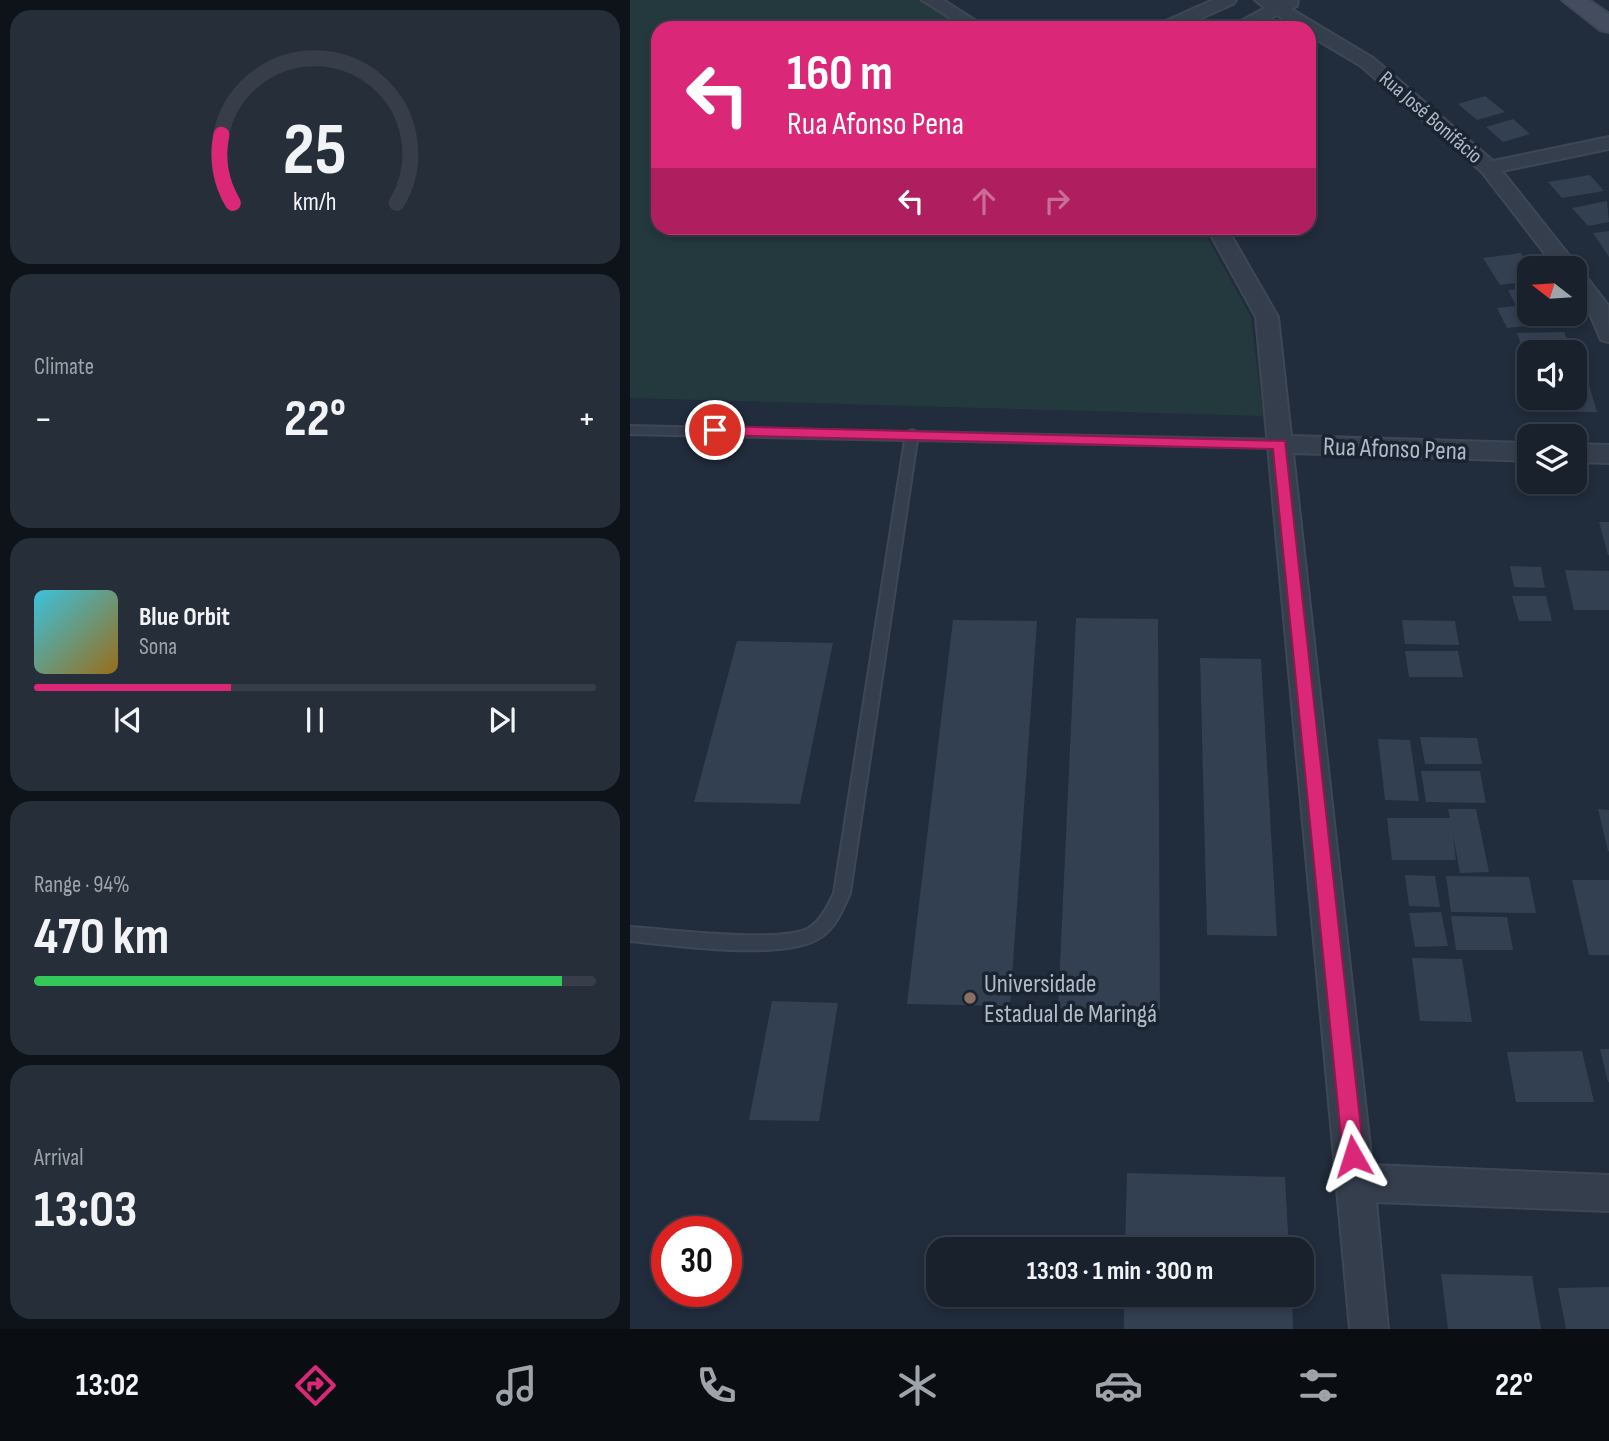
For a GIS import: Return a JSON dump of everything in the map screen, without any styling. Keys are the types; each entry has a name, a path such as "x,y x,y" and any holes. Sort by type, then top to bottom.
{"main road":[{"path":"1574,0 1609,25"}],"street":[{"path":"932,0 966,21"},
{"path":"1180,21 1227,0"},
{"path":"1249,21 1280,3"},
{"name":"Rua José Bonifácio","path":"1280,3 1307,21"},
{"name":"Rua José Bonifácio","path":"1316,27 1367,62 1489,168 1558,256"},
{"path":"1489,168 1609,143"},
{"path":"1221,235 1267,317 1369,1329"},
{"path":"1587,293 1597,305 1609,334"},
{"name":"Rua Afonso Pena","path":"1280,444 1517,452"},
{"path":"1587,453 1609,454"},
{"path":"1356,1183 1609,1193"}],"lane":[{"name":"Rua Afonso Pena","path":"630,429 1280,444"},
{"path":"630,933 729,941 783,942 810,937 824,926 842,893 912,434"}],"green space":[{"path":"630,0 921,0 955,21 651,21 651,235 1206,235 1251,317 1263,416 630,398"}],"building":[{"path":"1485,96 1505,112 1477,120 1458,104"},
{"path":"1513,119 1530,134 1503,142 1486,127"},
{"path":"1590,175 1604,191 1562,198 1548,182"},
{"path":"1607,201 1609,222 1588,226 1572,208"},
{"path":"1609,231 1609,257 1593,233"},
{"path":"1521,253 1523,256 1517,256 1517,283 1500,285 1483,258"},
{"path":"1517,289 1517,326 1525,326 1507,328 1497,308 1516,306 1508,290"},
{"path":"1564,332 1567,340 1520,340 1517,333"},
{"path":"1587,378 1597,412 1548,412 1587,410"},
{"path":"1599,522 1609,522 1609,555 1608,555"},
{"path":"1510,566 1541,567 1545,588 1514,587"},
{"path":"1565,570 1609,571 1609,610 1574,610"},
{"path":"1512,596 1546,596 1552,621 1519,621"},
{"path":"1076,618 1158,619 1160,1010 1058,1008"},
{"path":"953,620 1037,621 1010,1006 907,1004"},
{"path":"1402,620 1455,621 1459,645 1405,644"},
{"path":"737,641 833,643 800,804 694,802"},
{"path":"1405,651 1458,651 1463,677 1409,677"},
{"path":"1200,658 1261,659 1277,936 1207,935"},
{"path":"1420,737 1477,738 1482,764 1425,764"},
{"path":"1378,739 1410,740 1419,801 1385,800"},
{"path":"1421,771 1480,771 1486,803 1426,802"},
{"path":"1448,809 1476,809 1489,872 1460,873 1453,835 1456,860 1392,860 1387,818 1450,818"},
{"path":"1598,809 1609,810 1609,851 1608,851"},
{"path":"1405,875 1435,876 1440,907 1409,906"},
{"path":"1446,876 1529,877 1536,913 1451,912"},
{"path":"1572,880 1609,880 1609,955 1589,955"},
{"path":"1441,912 1448,946 1415,947 1409,913"},
{"path":"1451,916 1507,917 1513,950 1456,950"},
{"path":"1412,958 1462,959 1472,1022 1420,1021"},
{"path":"772,1001 838,1003 819,1121 749,1120"},
{"path":"1600,1049 1609,1049 1609,1082 1608,1082"},
{"path":"1582,1051 1594,1102 1516,1102 1507,1052"},
{"path":"1127,1173 1285,1177 1288,1237 1125,1237"},
{"path":"1441,1274 1532,1276 1541,1329 1448,1329"},
{"path":"1609,1287 1609,1329 1566,1329 1558,1288"},
{"path":"1124,1307 1292,1307 1293,1329 1124,1329"}],"place":[{"name":"Universidade Estadual de Maringá","path":"970,998"}],"route":[{"path":"715,430 1280,444 1353,1156"}]}
